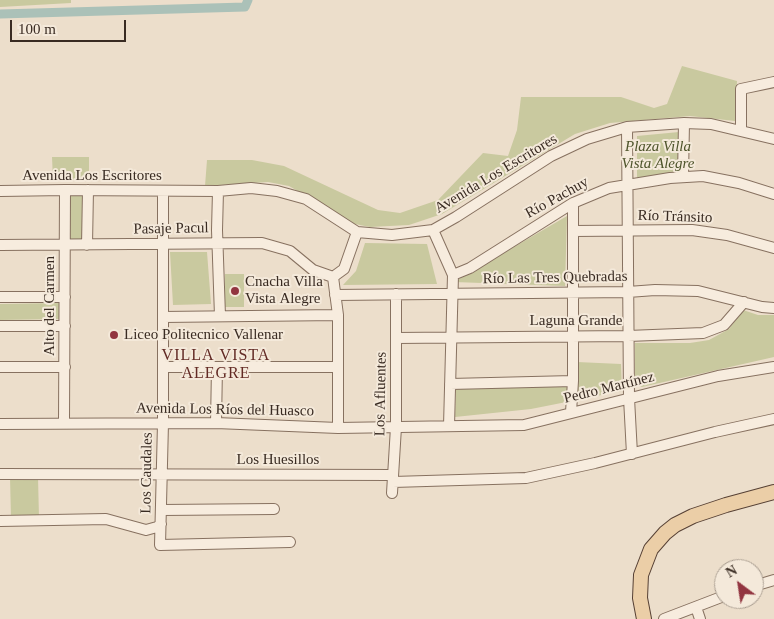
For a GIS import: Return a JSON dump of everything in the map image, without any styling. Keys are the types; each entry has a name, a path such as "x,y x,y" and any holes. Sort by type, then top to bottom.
{"main road":[{"path":"644,619 640,598 641,575 651,549 666,532 693,516 774,492"}],"street":[{"path":"741,130 741,89 774,82"},
{"path":"683,176 684,123"},
{"name":"Avenida Los Escritores","path":"0,191 218,191 251,188 278,191 306,198 358,232 392,235 433,230 551,156 587,139 627,127 684,123 711,124 774,139"},
{"path":"627,127 628,336 632,454"},
{"name":"Río Pachuy","path":"453,274 470,268 573,203 609,188 683,176 703,176 739,183 774,194"},
{"name":"Alto del Carmen","path":"64,423 65,190"},
{"path":"87,245 88,190"},
{"name":"Los Caudales","path":"163,191 164,423 160,545 290,542"},
{"path":"218,191 217,243 220,316"},
{"path":"571,412 573,381 573,203"},
{"path":"433,230 453,274 449,426"},
{"name":"Río Tránsito","path":"573,231 692,230 727,235 774,248"},
{"path":"338,428 338,315 333,277 344,269 358,232"},
{"name":"Pasaje Pacul","path":"0,245 262,243 290,251 313,270 333,277"},
{"name":"Río Las Tres Quebradas","path":"335,295 698,291 762,307 774,308"},
{"name":"Los Afluentes","path":"392,493 396,427 396,294"},
{"path":"0,297 65,297"},
{"name":"Laguna Grande","path":"396,338 628,336 703,333 724,325 744,302"},
{"path":"163,317 338,315"},
{"path":"0,326 65,326"},
{"path":"0,367 64,366"},
{"path":"163,367 337,366"},
{"path":"216,423 217,367"},
{"name":"Pedro Martínez","path":"449,426 524,425 718,376 774,367"},
{"path":"450,384 573,381"},
{"name":"Los Huesillos","path":"0,474 526,478 774,419"},
{"name":"Avenida Los Ríos del Huasco","path":"0,424 216,423 338,428 449,426"},
{"path":"162,510 274,509"},
{"path":"0,521 106,519 146,530 161,524"},
{"path":"664,619 714,600"},
{"path":"696,607 700,619"}],"green space":[{"path":"0,0 71,0 71,3 0,7"},
{"path":"682,66 737,81 735,121 690,116 610,123 575,134 442,214 409,225 370,227 355,224 289,186 268,182 205,186 207,160 252,160 284,166 378,210 400,213 438,200 483,153 508,156 517,130 521,97 621,97 654,108 667,104"},
{"name":"Plaza Villa Vista Alegre","path":"679,132 679,175 637,179 637,136"},
{"path":"52,157 89,157 89,180 53,180"},
{"path":"66,190 87,190 86,244 66,244"},
{"path":"567,216 565,286 454,282"},
{"path":"365,243 427,244 437,284 343,285 356,271"},
{"path":"170,252 207,252 211,304 173,305"},
{"name":"Cnacha Villa Vista Alegre","path":"225,274 244,274 244,307 225,307"},
{"path":"60,303 60,319 0,320 0,304"},
{"path":"743,310 758,315 774,315 774,357 642,387 635,384 635,343 690,343 709,340 729,329"},
{"path":"577,362 621,364 622,391 531,409 455,417 456,388 575,385"},
{"path":"10,477 38,477 39,518 11,518"}],"waterway":[{"path":"0,14 245,7 248,0"}],"place":[{"name":"Cnacha Villa Vista Alegre","path":"235,291"},
{"name":"Liceo Politecnico Vallenar","path":"114,335"}],"district":[{"name":"VILLA VISTA ALEGRE","path":"216,365"}]}
